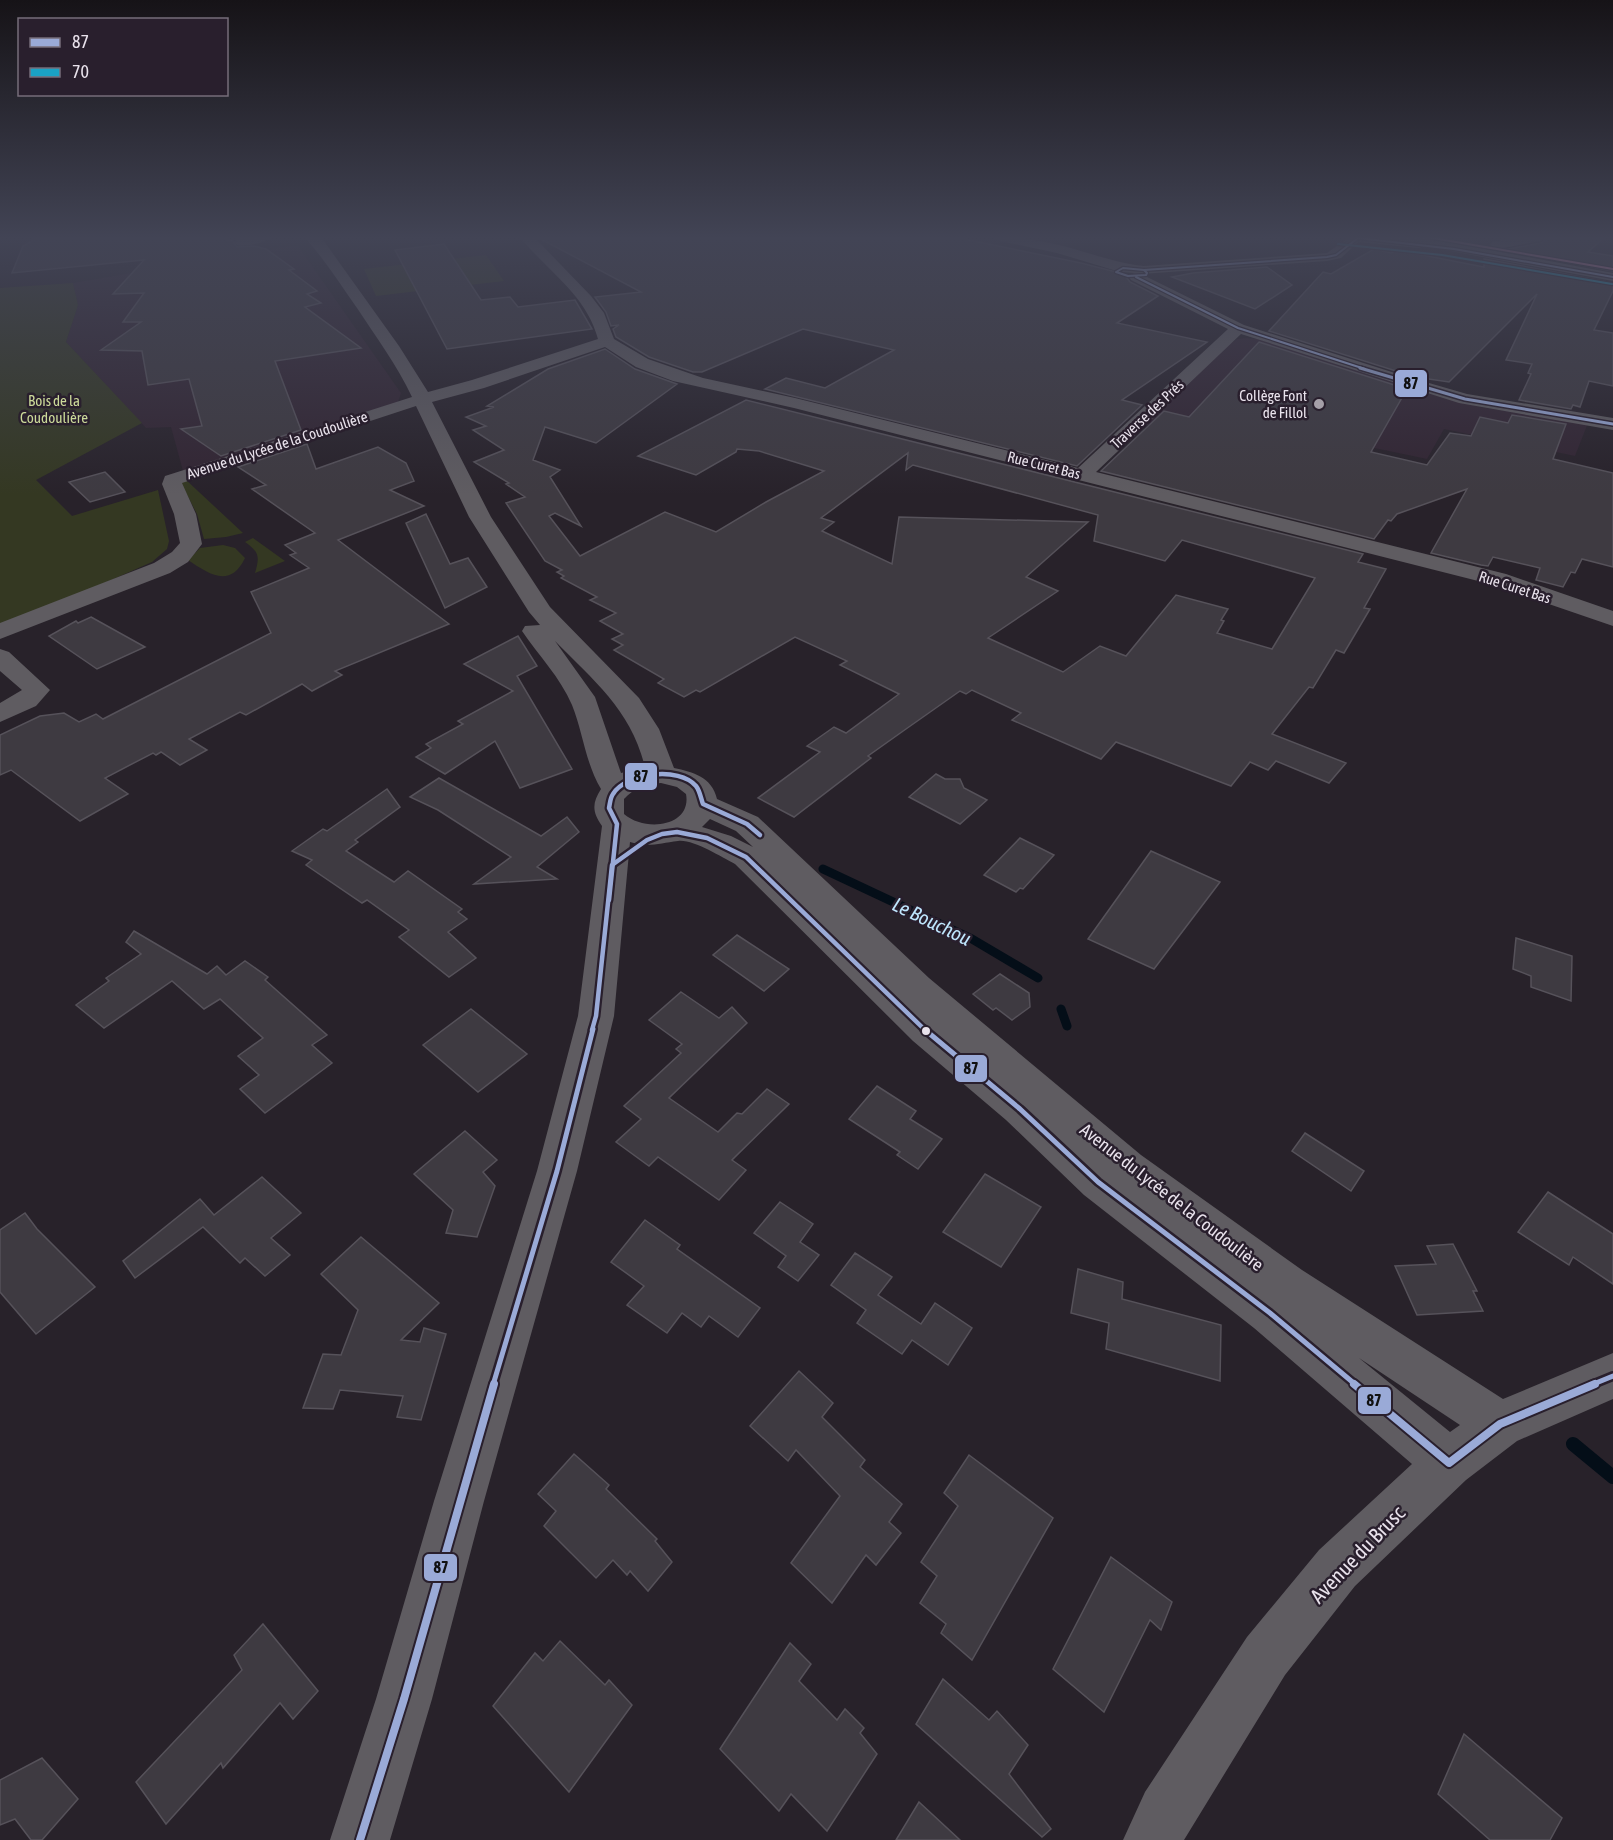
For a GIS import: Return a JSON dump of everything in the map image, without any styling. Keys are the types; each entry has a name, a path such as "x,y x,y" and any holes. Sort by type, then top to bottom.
{"street":[{"path":"375,323 400,361 404,390 415,401 480,517 541,612 630,704 642,721 656,748 661,774"},
{"path":"415,401 478,384 607,340 601,323"},
{"path":"1230,323 1238,328 1359,368 1465,399 1613,424"},
{"name":"Traverse des Prés","path":"1082,475 1238,328"},
{"name":"Rue Curet Bas","path":"607,340 642,362 699,381 805,405 1498,579 1613,619"},
{"path":"415,401 434,464 479,550 580,696 586,708 608,779 616,790"},
{"name":"Avenue du Lycée de la Coudoulière","path":"0,632 162,568 180,557 191,544 185,514 172,480 415,401"},
{"path":"0,657 37,690 27,700 0,714"},
{"path":"360,1840 404,1699 459,1501 557,1171 596,1016 614,845 608,807 610,798 616,790 635,778 661,774 672,775 693,783 702,796 679,823 634,847 614,845"},
{"name":"Avenue du Lycée de la Coudoulière","path":"679,823 747,824 918,987 1127,1167 1287,1285 1500,1424"},
{"name":"Avenue du Lycée de la Coudoulière","path":"679,823 746,857 926,1031 1020,1109 1098,1182 1270,1312 1449,1463"},
{"name":"Avenue du Brusc","path":"1153,1840 1166,1813 1266,1656 1337,1568 1449,1463 1500,1424 1613,1376"}],"shaded area":[{"path":"72,323 352,323 401,393 398,402 183,471 171,427 146,428 66,342"},
{"name":"Collège Font de Fillol","path":"1237,339 1258,339 1480,407 1588,423 1575,456 1444,429 1427,459 1360,445 1337,471 1144,424 1227,346"}],"green space":[{"name":"Bois de la Coudoulière","path":"0,323 72,323 66,342 142,423 36,480 72,516 158,490 169,541 167,549 152,562 0,629"},
{"path":"185,479 243,533 204,539 197,514 180,481"},
{"path":"253,538 285,561 255,573 257,555 245,542"},
{"path":"223,545 235,548 245,558 239,568 226,576 211,574 188,560 200,548"}],"building":[{"path":"140,323 327,323 361,348 275,361 301,430 221,456 181,429 202,426 189,379 148,385 142,351 101,350"},
{"path":"433,323 588,323 592,329 447,349"},
{"path":"610,323 1117,323 1207,342 1122,400 1142,405 1077,466 765,389 786,378 825,388 894,350 803,329 702,372 693,372 649,357 616,337 613,329 619,325 611,326"},
{"path":"1276,323 1508,323 1449,382 1415,377 1269,331"},
{"path":"1523,323 1597,323 1594,330 1613,333 1613,386 1589,381 1580,407 1573,405 1571,409 1519,400 1531,374 1528,373 1532,364 1506,360"},
{"path":"1259,342 1407,389 1371,452 1427,465 1450,433 1471,436 1480,417 1508,423 1512,415 1566,424 1553,459 1613,473 1613,567 1582,559 1575,573 1571,572 1563,587 1536,580 1540,568 1493,557 1488,566 1431,553 1467,489 1397,514 1391,521 1388,520 1374,539 1101,471 1164,411 1189,417"},
{"path":"605,349 635,369 677,384 596,443 545,427 533,460 560,470 550,477 581,526 555,513 549,516 580,556 665,512 716,532 824,471 759,451 737,449 736,452 696,475 638,456 746,400 1363,554 1358,562 1386,569 1364,608 1370,609 1344,653 1336,650 1313,688 1309,687 1272,734 1346,763 1329,783 1276,761 1268,770 1250,762 1231,786 1116,742 1101,759 1012,720 1021,713 972,690 966,694 960,691 868,756 871,758 794,817 758,798 820,752 807,746 834,727 846,733 899,694 840,665 847,661 795,637 700,692 696,690 684,697 658,683 664,679 614,650 623,645 612,639 623,634 600,621 616,613 590,600 597,597 561,578 564,576 557,572 562,570 545,561 506,503 525,497 506,484 509,483 474,462 504,450 473,430 486,426 466,417 494,407 487,406 548,369","holes":["908,453 906,470 913,465 1098,515 1094,541 1165,561 1182,540 1315,578 1272,649 1217,633 1228,609 1176,595 1126,656 1100,646 1063,672 988,638 1058,591 1026,577 1088,522 899,517 892,564 822,531 834,522 821,518"]},
{"path":"307,444 316,469 378,447 406,463 414,481 390,490 424,506 338,540 449,624 335,671 342,675 312,691 302,684 246,715 240,712 189,739 207,750 180,765 161,752 156,755 153,753 105,778 128,794 80,821 11,770 0,775 0,735 40,716 64,713 79,722 96,714 103,719 271,633 251,592 309,568 290,555 296,553 285,545 315,533 252,489 266,485 238,467"},
{"path":"105,472 125,492 90,502 69,482"},
{"path":"426,514 450,564 468,558 487,587 445,608 406,523"},
{"path":"91,617 145,647 97,669 49,636 76,621 78,623"},
{"path":"518,636 537,666 517,676 572,769 520,788 495,741 445,774 416,757 431,748 426,744 463,724 458,721 513,691 464,664"},
{"path":"936,774 945,779 960,779 964,788 987,800 960,824 909,797"},
{"path":"439,778 541,836 567,817 579,832 537,867 557,879 474,884 511,857 438,810 410,797"},
{"path":"387,789 400,807 355,840 358,842 346,851 394,882 408,871 462,909 458,912 467,919 448,932 476,958 449,977 399,937 409,930 367,900 362,903 306,865 312,860 292,851 323,829 327,831"},
{"path":"1020,838 1054,855 1023,889 1020,888 1016,892 984,875"},
{"path":"1151,851 1220,882 1154,969 1088,939"},
{"path":"134,931 207,974 217,966 226,975 245,961 268,977 265,980 327,1035 312,1045 332,1063 265,1113 240,1089 259,1075 238,1056 263,1038 220,999 204,1009 172,981 104,1028 76,1005 109,981 106,978 141,954 126,942"},
{"path":"737,935 789,969 764,991 713,955"},
{"path":"1516,938 1572,956 1571,1001 1531,987 1531,976 1513,969"},
{"path":"1000,974 1029,993 1030,1007 1012,1020 996,1008 993,1010 973,994"},
{"path":"681,992 719,1018 732,1007 747,1023 669,1098 718,1132 737,1113 742,1114 767,1089 789,1104 732,1160 746,1170 719,1200 658,1157 649,1166 616,1142 641,1119 624,1106 681,1053 676,1049 682,1044 649,1020"},
{"path":"471,1009 527,1054 478,1092 423,1045"},
{"path":"877,1086 916,1111 910,1119 942,1139 918,1169 897,1155 900,1152 849,1119"},
{"path":"465,1131 497,1160 483,1172 495,1186 477,1237 446,1233 453,1210 414,1174"},
{"path":"1305,1133 1364,1171 1351,1191 1292,1151"},
{"path":"985,1174 1041,1207 1001,1267 943,1232"},
{"path":"262,1177 301,1213 271,1238 290,1255 265,1276 245,1258 240,1263 203,1227 135,1278 123,1261 200,1199 214,1215"},
{"path":"1548,1192 1613,1234 1613,1284 1573,1257 1569,1265 1518,1232"},
{"path":"780,1202 813,1224 800,1242 819,1255 798,1281 778,1267 786,1256 754,1233"},
{"path":"25,1213 37,1229 95,1287 36,1334 0,1292 0,1230"},
{"path":"645,1220 680,1245 677,1249 760,1308 738,1337 709,1316 701,1327 682,1313 667,1333 627,1305 644,1286 611,1262"},
{"path":"361,1237 439,1303 401,1340 420,1342 424,1328 446,1334 421,1420 397,1417 403,1396 340,1390 333,1409 303,1408 323,1354 341,1355 358,1310 321,1274"},
{"path":"1453,1244 1477,1291 1473,1291 1483,1311 1417,1315 1395,1266 1436,1264 1427,1246"},
{"path":"855,1253 892,1277 878,1295 921,1324 935,1303 972,1328 948,1365 912,1340 902,1354 857,1323 866,1310 831,1285"},
{"path":"1078,1269 1123,1282 1122,1299 1221,1325 1220,1381 1106,1349 1109,1323 1071,1313"},
{"path":"799,1371 833,1403 822,1417 865,1460 860,1467 902,1504 889,1522 901,1533 876,1565 866,1555 832,1603 791,1563 840,1496 796,1450 788,1461 750,1426"},
{"path":"574,1454 609,1485 606,1489 657,1539 655,1541 672,1562 648,1591 630,1571 627,1575 613,1560 596,1578 544,1526 556,1511 538,1494"},
{"path":"969,1455 1053,1518 972,1660 941,1633 946,1624 920,1603 937,1576 921,1562 958,1506 944,1493"},
{"path":"1111,1557 1172,1602 1161,1630 1150,1620 1104,1712 1053,1669"},
{"path":"263,1624 318,1691 293,1719 280,1703 223,1768 221,1763 166,1824 136,1782 242,1670 234,1655"},
{"path":"560,1641 605,1685 609,1680 632,1705 569,1792 493,1706 535,1653 543,1661"},
{"path":"790,1643 811,1664 799,1681 837,1720 845,1709 864,1728 860,1733 877,1754 827,1831 791,1794 779,1811 720,1749"},
{"path":"943,1679 989,1720 997,1711 1028,1745 1009,1774 1051,1829 1042,1837 916,1724"},
{"path":"1464,1734 1562,1818 1550,1840 1490,1840 1438,1794"},
{"path":"42,1758 78,1799 42,1840 31,1840 15,1819 0,1825 0,1780"},
{"path":"919,1802 960,1840 896,1840"}],"waterway":[{"name":"Le Bouchou","path":"823,869 972,939 1038,978"},
{"name":"Le Bouchou","path":"1061,1009 1067,1026"},
{"name":"Le Bouchou","path":"1573,1444 1613,1477"}],"transit line":[{"name":"87","path":"1228,323 1392,378 1465,399 1613,424"},
{"name":"87","path":"609,900 617,824 609,808 613,794 629,781 666,774 688,780 696,786 703,804 747,824 760,835"},
{"name":"87","path":"360,1840 404,1699 459,1501 557,1171 596,1016 612,865 647,840 662,834 677,832 707,838 746,857 926,1031 1020,1109 1098,1182 1270,1313 1449,1463 1500,1424 1613,1376"}],"place":[{"name":"Collège Font de Fillol","path":"1319,404"}]}
